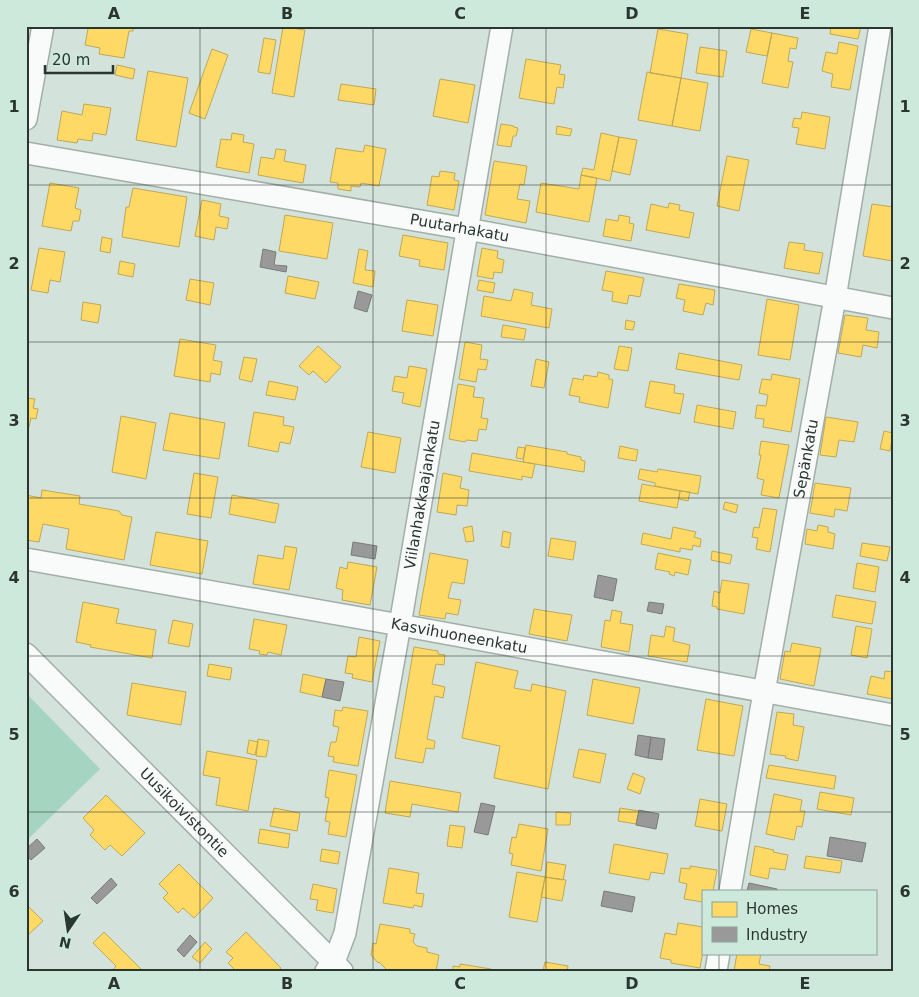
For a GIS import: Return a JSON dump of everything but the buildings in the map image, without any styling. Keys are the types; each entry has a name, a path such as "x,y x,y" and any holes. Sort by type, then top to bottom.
{"street":[{"path":"26,119 43,26"},
{"name":"Viilanhakkaajankatu","path":"334,968 345,933 400,625 502,26"},
{"name":"Sepänkatu","path":"730,890 835,298 880,26"},
{"name":"Puutarhakatu","path":"26,153 467,229 893,308"},
{"name":"Kasvihuoneenkatu","path":"26,560 400,625 893,715"},
{"name":"Uusikoivistontie","path":"26,654 334,968"},
{"path":"716,971 719,954"}],"green space":[{"path":"26,693 100,769 26,841"}]}
